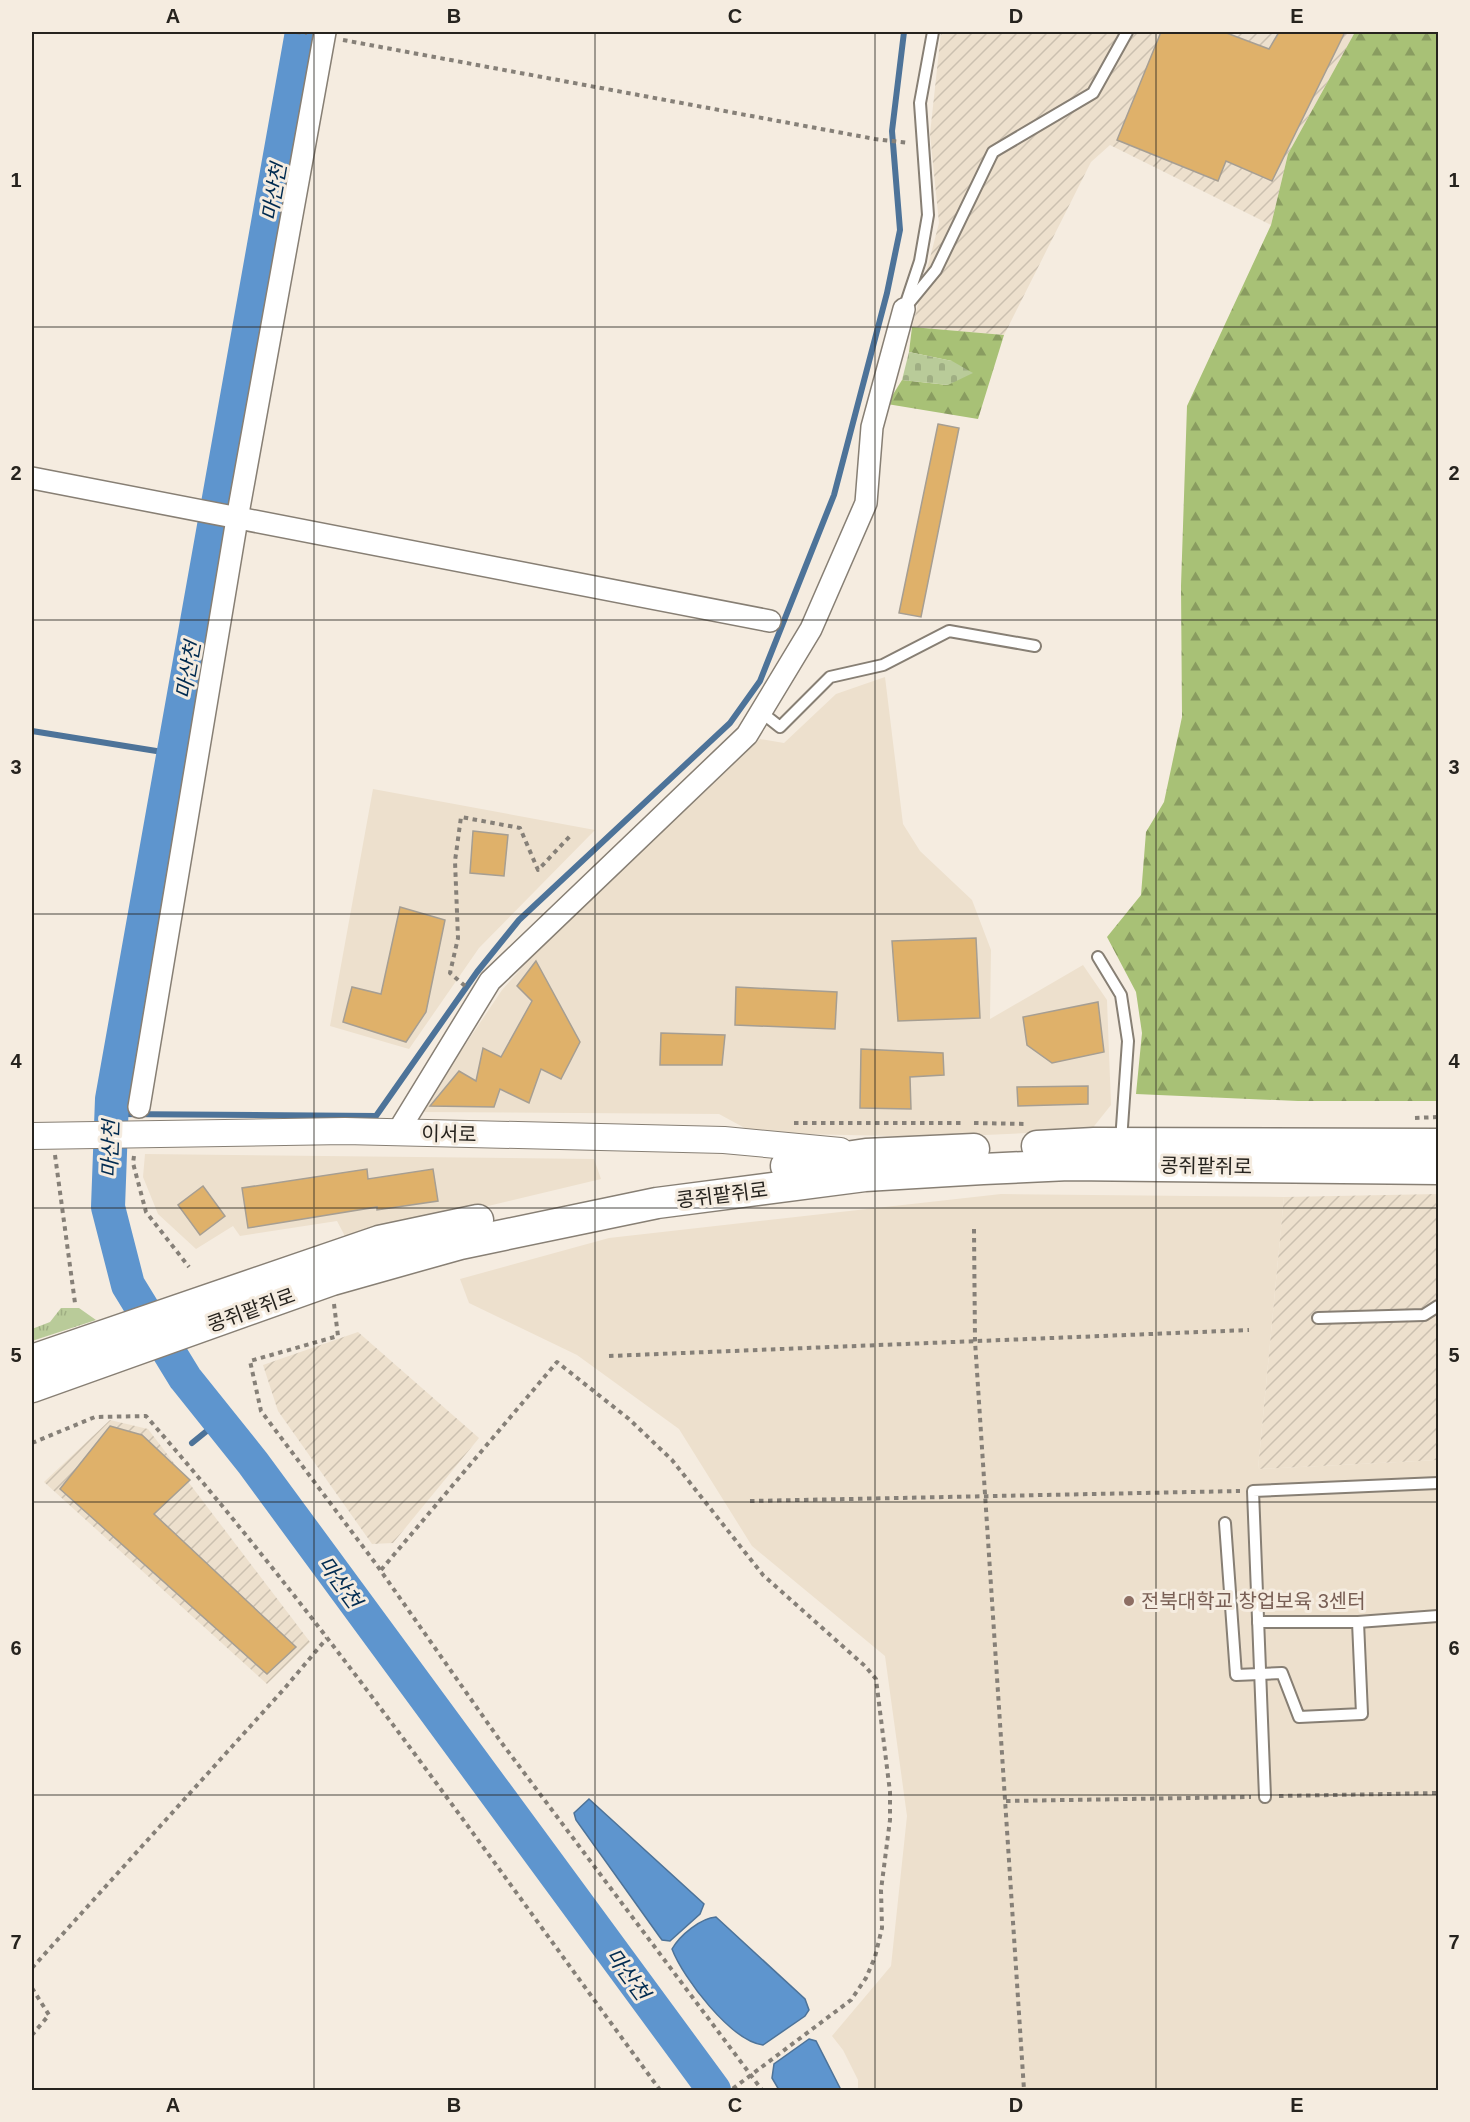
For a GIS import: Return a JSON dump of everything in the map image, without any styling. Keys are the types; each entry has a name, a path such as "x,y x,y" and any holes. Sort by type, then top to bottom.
{"main road":[{"name":"콩쥐팥쥐로","path":"198,1316 379,1241 573,1200 866,1154 1121,1143 1438,1144"},
{"name":"콩쥐팥쥐로","path":"32,1360 112,1345 198,1316 460,1244 657,1203 865,1176 1069,1165 1438,1169"},
{"name":"콩쥐팥쥐로","path":"32,1387 112,1345"}],"street":[{"path":"139,1107 231,518 325,34"},
{"path":"397,1133 490,981 747,735 811,629 866,503 872,427 904,309"},
{"path":"32,478 196,512 770,621"},
{"name":"이서로","path":"42,1136 345,1131 724,1140 866,1154"}],"lane":[{"path":"904,309 920,261 928,214 920,103 933,32"},
{"path":"904,309 936,270 993,152 1093,93 1127,32"},
{"path":"761,712 780,727 830,677 883,665 949,631 1035,646"},
{"path":"1098,957 1121,995 1128,1041 1121,1143"},
{"path":"1318,1318 1424,1315 1438,1306"},
{"path":"1265,1797 1253,1491 1438,1483"},
{"path":"1226,1523 1236,1676 1282,1672 1299,1717 1362,1714 1358,1622"},
{"path":"1258,1622 1358,1622 1438,1616"}],"path":[{"path":"325,34 880,140 906,142"},
{"path":"457,979 450,973 458,938 455,861 461,817 520,828 538,870 571,835"},
{"path":"1404,1118 1438,1117"},
{"path":"789,1123 1033,1124"},
{"path":"132,1135 133,1163 146,1212 189,1267"},
{"path":"42,1136 75,1303"},
{"path":"974,1228 975,1341 1024,2091"},
{"path":"332,1280 338,1336 250,1360 261,1411 381,1570 501,1742 762,2091"},
{"path":"609,1356 1249,1330"},
{"path":"381,1570 557,1362 629,1419 672,1460 763,1575 865,1666 876,1679 890,1792 890,1820 881,1890 882,1928 875,1957 866,1978 851,2000 733,2089"},
{"path":"32,1443 95,1417 146,1416 201,1479 327,1638 660,2091"},
{"path":"750,1501 1253,1491"},
{"path":"32,1968 284,1689 327,1638"},
{"path":"1006,1801 1438,1793"},
{"path":"32,1988 49,2015 32,2035"}],"shaded area":[{"path":"941,32 1355,32 1288,154 1271,225 1110,145 1091,162 1004,335 912,327 939,223 930,134"},
{"path":"885,677 903,824 920,851 972,900 991,950 990,1019 1083,965 1107,1000 1111,1105 1091,1130 942,1137 754,1133 719,1114 420,1112 502,990 536,952 760,739 784,743 836,694"},
{"path":"373,789 595,830 479,948 409,1049 330,1026"},
{"path":"145,1154 594,1159 601,1179 347,1240 337,1221 240,1236 233,1226 196,1249 158,1214 143,1177"},
{"name":"전북대학교 창업보육 3센터","path":"1001,1194 1284,1197 1258,1469 1438,1460 1438,2090 858,2090 858,2080 843,2050 832,2036 891,1966 907,1816 885,1656 752,1546 679,1429 577,1355 469,1303 460,1279 609,1238"},
{"path":"1438,1194 1438,1460 1258,1469 1284,1197"},
{"path":"358,1332 479,1438 393,1543 372,1544 278,1411 263,1365"},
{"path":"110,1420 148,1429 310,1642 267,1684 44,1482"}],"green space":[{"path":"1355,32 1438,32 1438,1101 1298,1101 1136,1094 1142,1033 1136,992 1107,937 1141,895 1146,832 1164,802 1182,717 1181,586 1187,406 1271,225 1288,154"},
{"path":"912,327 1004,335 978,419 887,404 902,380 948,385 952,361 909,352"},
{"path":"909,352 952,361 973,373 948,385 902,380"},
{"path":"61,1308 79,1308 96,1320 32,1341 32,1329 50,1322"}],"water":[{"path":"589,1799 704,1904 700,1914 670,1941 662,1940 576,1820 574,1813"},
{"path":"716,1917 805,1999 809,2010 805,2016 763,2045 750,2041 723,2021 686,1976 672,1949 691,1928 704,1920"},
{"path":"809,2039 816,2041 841,2090 779,2090 772,2078 774,2064"}],"building":[{"path":"1161,32 1224,32 1269,49 1279,32 1345,32 1272,181 1226,161 1218,181 1117,140"},
{"path":"938,424 959,428 921,617 899,613"},
{"path":"473,831 508,835 504,876 470,873"},
{"path":"400,907 445,920 426,1012 406,1042 343,1022 352,987 381,994"},
{"path":"976,938 980,1018 898,1021 892,941"},
{"path":"536,961 580,1042 561,1079 541,1069 529,1103 500,1089 494,1107 430,1106 459,1071 476,1081 483,1048 501,1057 532,1001 517,986"},
{"path":"736,987 837,992 835,1029 735,1025"},
{"path":"1098,1002 1104,1052 1052,1063 1027,1045 1023,1017"},
{"path":"661,1033 725,1035 722,1065 660,1065"},
{"path":"861,1049 943,1053 944,1075 910,1077 911,1109 860,1108"},
{"path":"1088,1086 1088,1104 1018,1106 1017,1087"},
{"path":"367,1169 368,1179 433,1169 438,1201 377,1210 377,1207 248,1228 242,1188"},
{"path":"203,1186 225,1216 200,1235 178,1205"},
{"path":"110,1426 142,1435 190,1480 154,1514 296,1647 267,1674 60,1489"}],"waterway":[{"name":"마산천","path":"302,32 112,1099 108,1207 128,1285 185,1378 253,1463 714,2090"},
{"path":"112,1114 376,1116 477,972 519,920 730,723 760,681 834,495 887,293 900,230 892,131 904,32"},
{"path":"32,731 175,754"},
{"path":"192,1443 219,1421"}],"place":[{"name":"전북대학교 창업보육 3센터","path":"1129,1601"}]}
